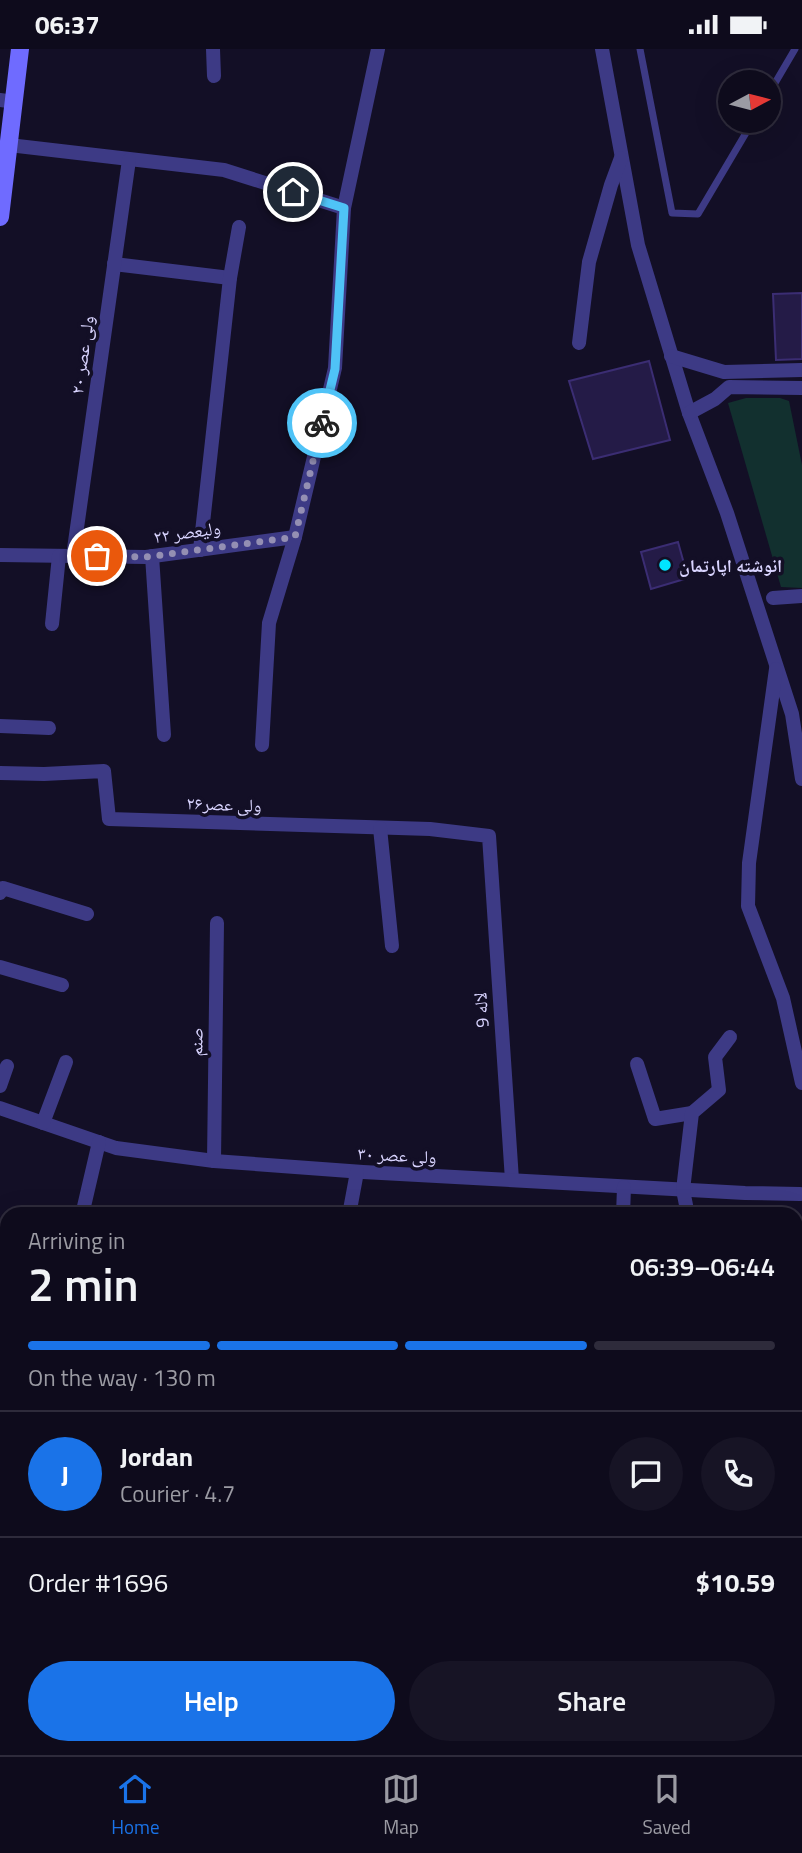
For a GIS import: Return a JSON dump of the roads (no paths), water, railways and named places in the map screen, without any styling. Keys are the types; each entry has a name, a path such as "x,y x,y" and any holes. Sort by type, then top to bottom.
{"main road":[{"path":"0,217 9,145 7,101 20,49"}],"street":[{"path":"213,49 214,76"},
{"path":"262,745 269,623 295,537 335,369 344,208 378,49"},
{"path":"602,49 638,245 689,413 727,513 792,713 802,779"},
{"path":"9,145 224,170 344,208"},
{"path":"579,343 589,262 622,157"},
{"name":"ولی عصر ۲۰","path":"52,624 66,556 114,264 128,160"},
{"path":"200,550 230,278 239,227"},
{"path":"114,264 230,278"},
{"path":"671,356 724,372 802,370"},
{"path":"689,413 715,399 729,387 802,388"},
{"name":"ولیعصر ۲۲","path":"0,555 152,556 295,537"},
{"path":"152,556 164,735"},
{"path":"773,598 802,596"},
{"path":"776,664 749,863 748,906 783,997 802,1083"},
{"path":"0,726 49,727"},
{"name":"ولی عصر۲۶","path":"0,773 104,771 109,819 430,829 489,836"},
{"path":"380,828 392,946"},
{"name":"لاله 9","path":"489,836 512,1180"},
{"path":"1,890 87,914"},
{"name":"صنم","path":"214,1161 217,923"},
{"path":"0,967 62,985"},
{"path":"637,1064 655,1119 692,1113 719,1090 715,1057 730,1037"},
{"path":"43,1123 66,1062"},
{"path":"0,1086 7,1066"},
{"name":"ولی عصر ۳۰","path":"0,1108 116,1148 214,1161 357,1172 801,1194"},
{"path":"686,1207 683,1190 692,1113"},
{"path":"84,1207 99,1142"},
{"path":"350,1207 357,1172"},
{"path":"623,1207 624,1187"}],"lane":[{"path":"640,49 672,213 698,214 746,133"},
{"path":"781,73 795,49"}],"place":[{"name":"انوشته اپارتمان","path":"665,565"}]}
